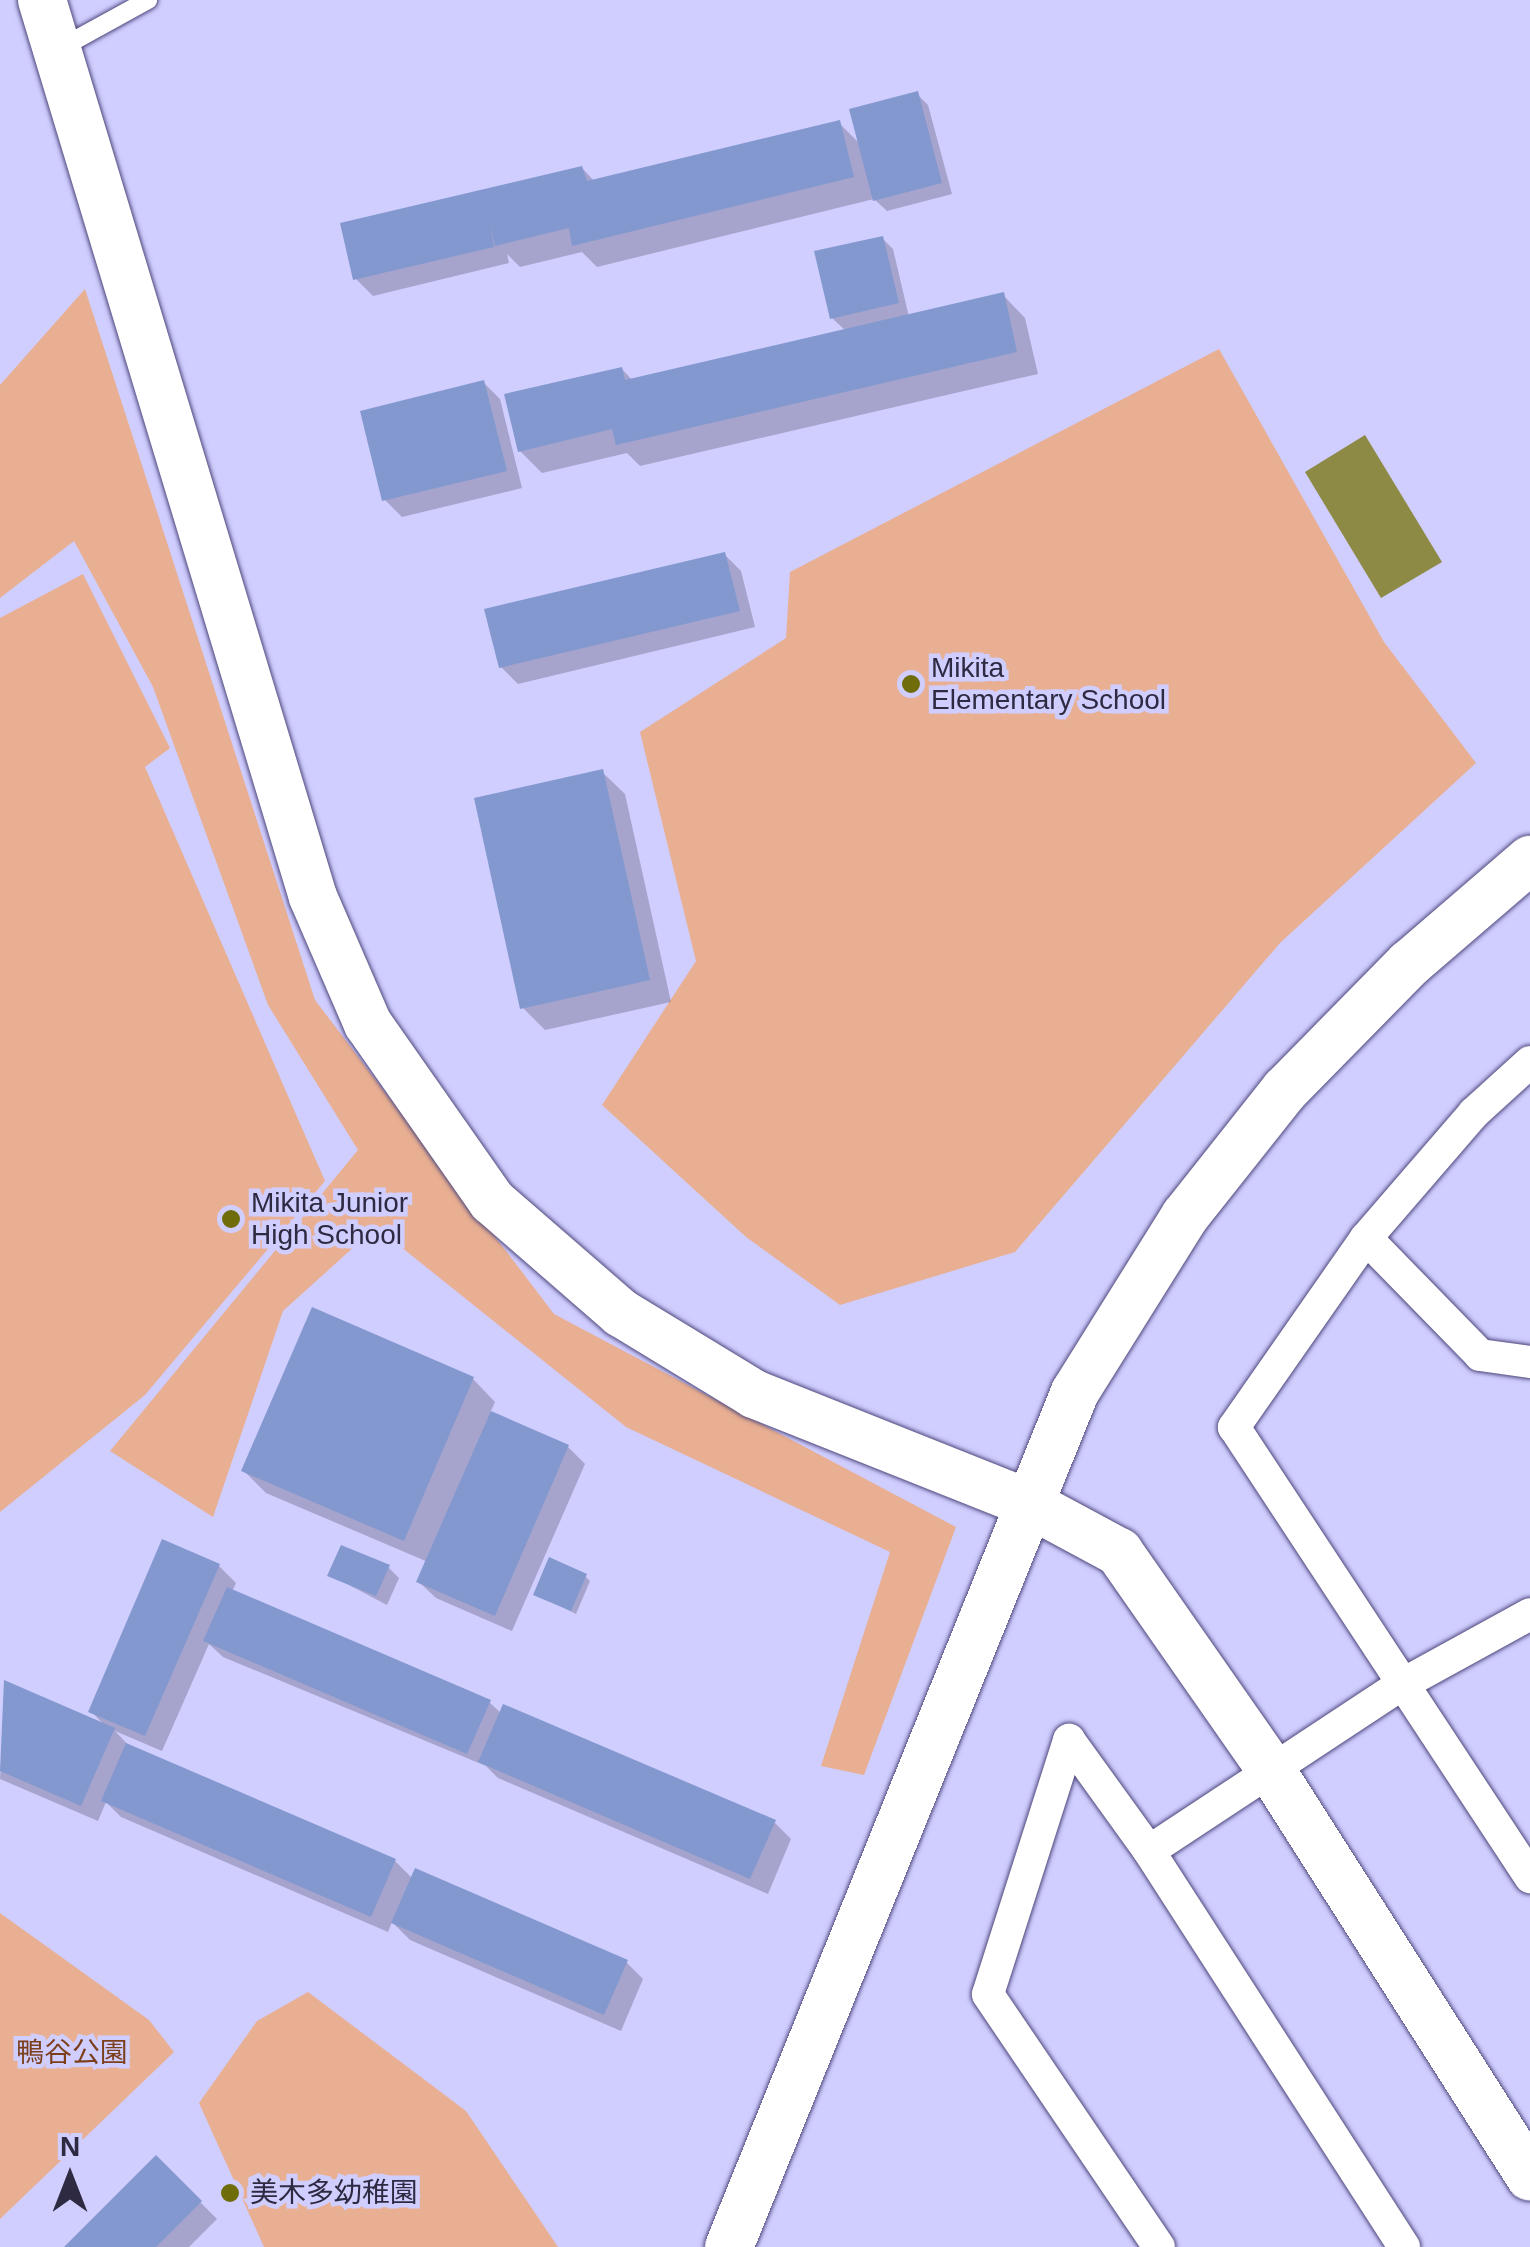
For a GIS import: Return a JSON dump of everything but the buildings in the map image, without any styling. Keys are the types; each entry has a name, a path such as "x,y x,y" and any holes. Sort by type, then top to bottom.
{"street":[{"path":"42,0 313,897 368,1024 492,1200 621,1313 754,1394 1026,1502 1119,1552 1272,1770 1530,2176"},
{"path":"728,2247 1026,1502 1075,1392 1185,1216 1284,1090 1410,964 1530,860"},
{"path":"1530,1062 1474,1112 1366,1238 1234,1427 1530,1877"},
{"path":"1366,1238 1480,1355 1530,1362"},
{"path":"1149,1851 1401,1685 1530,1614"},
{"path":"1159,2247 988,1994 1069,1740 1149,1851 1404,2247"}],"lane":[{"path":"57,50 148,0"}],"green space":[{"path":"85,289 315,1000 554,1314 956,1527 864,1775 821,1766 890,1552 626,1427 376,1227 283,1311 213,1517 110,1451 358,1150 268,1005 153,687 74,541 0,598 0,385"},
{"path":"1219,349 1384,642 1476,763 1280,943 1015,1252 840,1305 746,1237 602,1105 696,961 640,732 786,638 790,572"},
{"path":"83,574 170,748 145,767 325,1181 145,1395 0,1512 0,618"},
{"name":"鴨谷公園","path":"0,1913 149,2020 174,2052 0,2219"},
{"path":"308,1992 466,2111 558,2247 264,2247 199,2103 257,2021"}],"shaded area":[{"path":"1365,435 1442,562 1381,598 1305,472"}],"place":[{"name":"Mikita Elementary School","path":"911,684"},
{"name":"Mikita Junior High School","path":"231,1219"},
{"name":"美木多幼稚園","path":"230,2193"}]}
